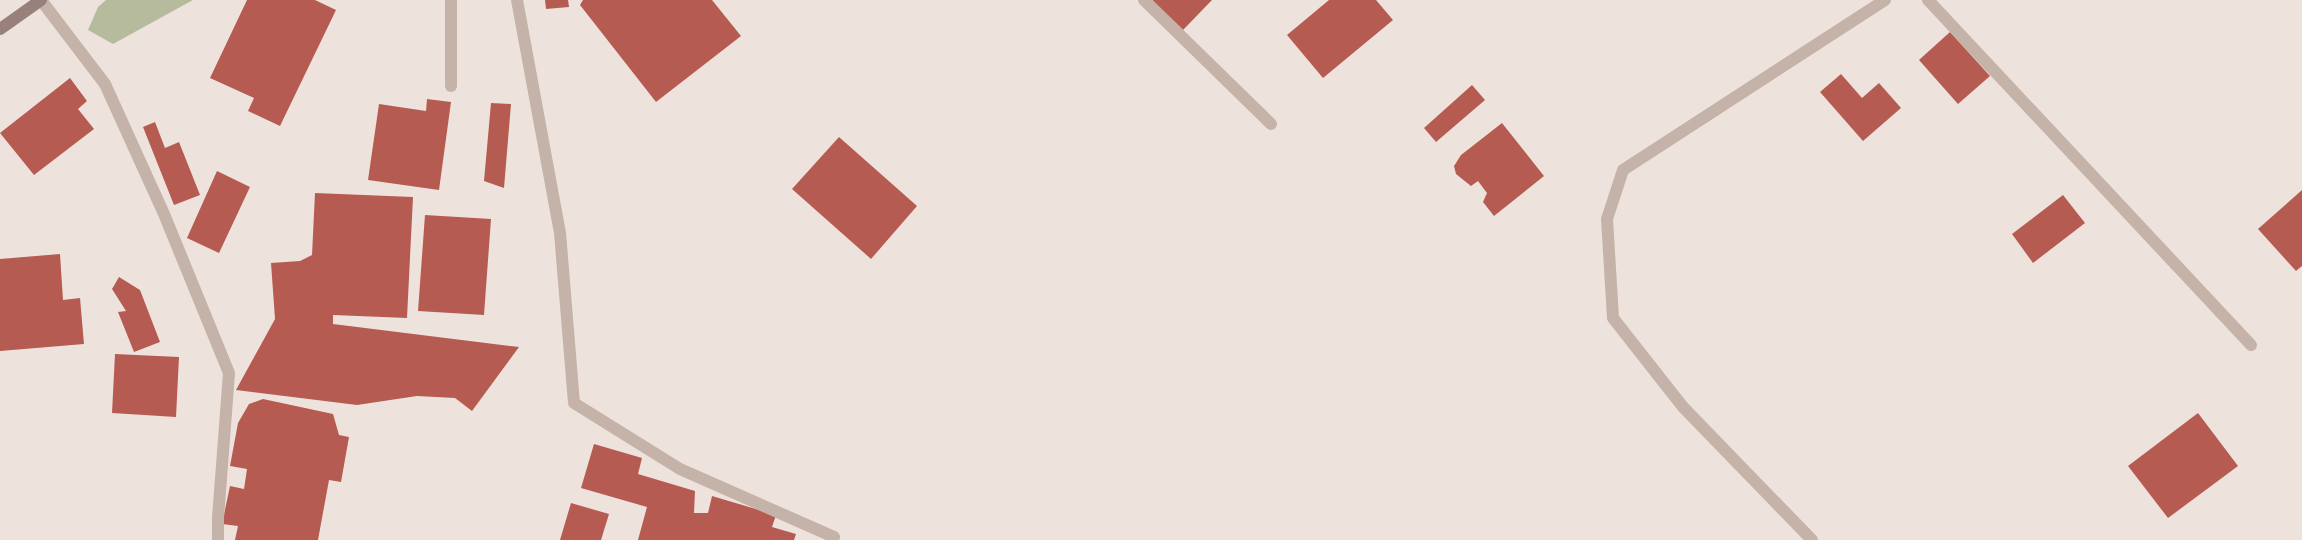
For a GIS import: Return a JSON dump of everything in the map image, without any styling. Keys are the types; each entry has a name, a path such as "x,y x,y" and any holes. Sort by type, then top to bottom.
{"main road":[{"path":"0,29 41,0"}],"street":[{"path":"41,0 106,84 164,214 229,374 218,540"},
{"path":"451,0 451,86"},
{"path":"517,0 560,233 574,403 680,469 834,537"},
{"path":"1144,0 1271,124"},
{"path":"1812,540 1683,407 1613,318 1607,219 1623,170 1885,0"},
{"path":"1928,0 2251,345"}],"green space":[{"path":"106,0 193,0 113,44 88,30 98,7"}],"building":[{"path":"247,0 315,0 336,10 280,126 248,111 254,98 210,78"},
{"path":"545,0 568,0 569,7 546,9"},
{"path":"583,0 712,0 741,36 656,102 580,5"},
{"path":"1152,0 1212,0 1183,30"},
{"path":"1329,0 1376,0 1393,20 1323,78 1287,35"},
{"path":"1950,32 1990,76 1958,104 1919,60"},
{"path":"1841,74 1862,98 1879,83 1901,108 1863,141 1820,92"},
{"path":"70,78 87,101 78,109 94,129 34,175 0,133"},
{"path":"1472,85 1485,100 1436,142 1424,128"},
{"path":"427,99 451,102 439,190 368,180 379,104 426,111"},
{"path":"491,103 511,104 504,188 484,181"},
{"path":"155,122 165,148 179,142 200,195 174,205 143,127"},
{"path":"1502,123 1544,176 1494,216 1483,202 1487,193 1478,181 1471,186 1456,174 1454,166 1461,155"},
{"path":"839,137 917,206 871,259 792,189"},
{"path":"217,171 250,187 219,253 187,238"},
{"path":"2302,190 2302,266 2296,271 2258,229"},
{"path":"315,193 413,197 407,318 333,315 333,324 519,347 472,411 455,398 417,396 357,405 236,390 275,319 271,263 300,261 312,255"},
{"path":"2063,195 2085,223 2033,263 2012,234"},
{"path":"425,215 491,219 484,315 418,311"},
{"path":"60,254 63,300 80,298 84,344 0,351 0,259"},
{"path":"119,277 140,290 160,342 134,352 118,312 126,311 112,289"},
{"path":"115,354 179,357 176,417 112,413"},
{"path":"263,399 333,414 339,435 349,437 341,482 329,480 318,540 235,540 238,526 222,524 230,486 244,489 247,469 230,466 238,423 249,404"},
{"path":"2198,413 2238,466 2168,518 2128,466"},
{"path":"594,444 642,458 638,474 695,491 694,513 708,513 712,496 776,515 772,527 796,534 794,540 638,540 647,507 581,488"},
{"path":"571,503 609,514 601,540 560,540"}]}
